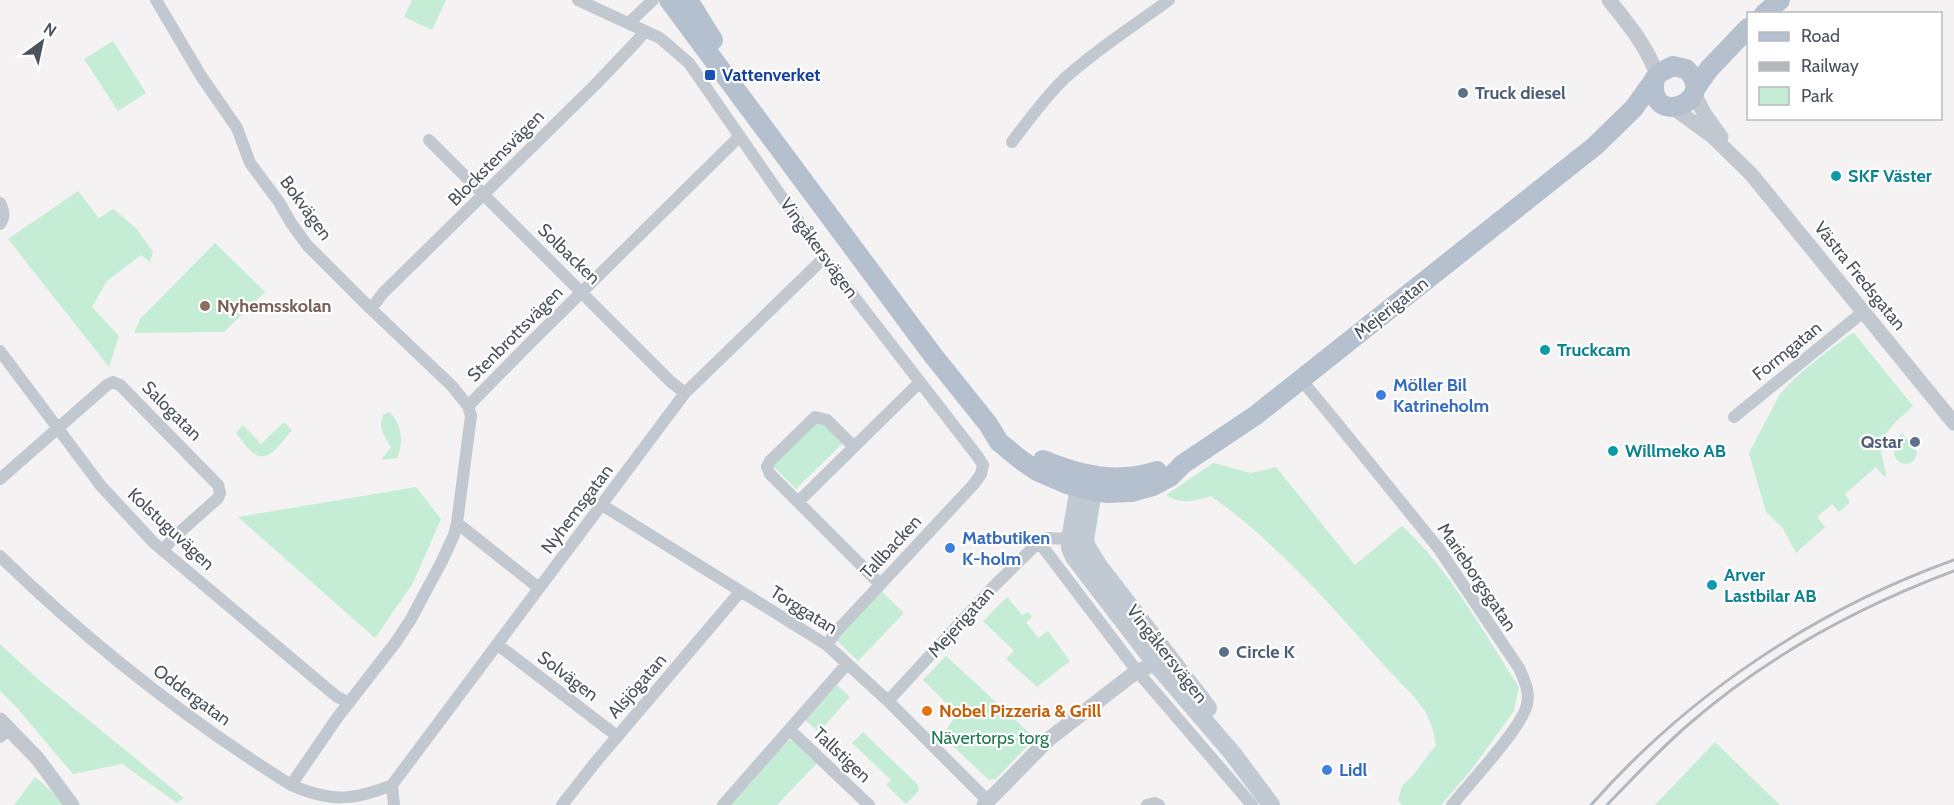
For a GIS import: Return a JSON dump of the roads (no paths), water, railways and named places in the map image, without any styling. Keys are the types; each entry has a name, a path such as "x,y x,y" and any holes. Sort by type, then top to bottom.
{"main road":[{"name":"Vingåkersvägen","path":"669,0 918,335 988,424 1040,459 1087,484"},
{"name":"Vingåkersvägen","path":"688,0 769,136"},
{"path":"1766,12 1780,0"},
{"name":"Mejerigatan","path":"1087,484 1110,478 1134,477 1183,464 1239,428 1595,146 1634,108 1666,72 1706,55 1747,27"},
{"name":"Mejerigatan","path":"1694,91 1709,69 1747,28"},
{"path":"1689,71 1693,78 1694,91 1684,105 1671,107 1657,99 1653,91 1666,72 1689,71"},
{"name":"Mejerigatan","path":"1595,146 1643,117 1671,107"},
{"path":"1078,539 1087,484"},
{"name":"Vingåkersvägen","path":"1078,539 1070,548 1074,557 1258,771 1281,805"},
{"name":"Vingåkersvägen","path":"1162,660 1271,805"}],"street":[{"name":"Bokvägen","path":"156,0 201,76 237,128 250,163 307,245 452,386 468,406"},
{"name":"Vingåkersvägen","path":"578,0 660,38 689,63 824,258 978,457 983,465 981,474"},
{"path":"628,23 653,0"},
{"path":"1012,142 1048,95 1065,79 1169,0"},
{"path":"1609,0 1666,72"},
{"name":"Blockstensvägen","path":"371,309 383,293 484,195 637,42 645,31"},
{"name":"Västra Fredsgatan","path":"1694,91 1704,113 1733,155 1786,216 1954,423"},
{"name":"Västra Fredsgatan","path":"1671,107 1712,136 1733,155"},
{"name":"Stenbrottsvägen","path":"291,785 396,642 442,561 457,523 470,432 471,416 468,406 740,136"},
{"name":"Solbacken","path":"429,140 671,382 685,393"},
{"path":"0,203 4,213 1,222"},
{"name":"Nyhemsgatan","path":"392,785 685,393 824,258"},
{"name":"Formgatan","path":"1734,417 1863,312"},
{"name":"Kolstuguvägen","path":"0,351 101,486 130,519 163,551 336,696 349,703"},
{"name":"Marieborgsgatan","path":"1299,380 1337,423 1439,549 1519,668 1525,681 1528,692 1524,714 1452,805"},
{"name":"Salogatan","path":"0,479 113,382 124,389 218,484 220,494 218,498 172,539 163,551"},
{"path":"799,501 920,382"},
{"path":"853,446 827,420 816,417 770,461 767,468 770,474 880,584"},
{"name":"Tallbacken","path":"827,645 835,633 981,474"},
{"name":"Torggatan","path":"602,505 827,645 888,701 986,803"},
{"path":"457,523 539,588"},
{"path":"1039,543 1047,538 1078,539"},
{"name":"Vingåkersvägen","path":"1039,543 1137,671 1252,805"},
{"name":"Mejerigatan","path":"888,701 995,585 1039,543"},
{"name":"Oddergatan","path":"0,556 64,617 162,697 291,785 329,798 370,794 392,785"},
{"name":"Alsjögatan","path":"562,805 617,736 740,592"},
{"name":"Solvägen","path":"498,645 617,736"},
{"name":"Vingåkersvägen","path":"1137,671 1162,660"},
{"path":"723,805 847,664"},
{"path":"986,803 1049,739 1137,671"},
{"path":"3,729 37,758 72,805"},
{"name":"Tallstigen","path":"790,730 869,805"},
{"path":"392,785 394,805"},
{"path":"1147,805 1155,803 1159,805"}],"railway":[{"path":"1591,805 1670,727 1712,692 1757,660 1804,630 1852,604 1903,580 1954,560"},
{"path":"1607,805 1678,734 1749,677 1814,636 1848,618 1954,571"}],"place":[{"name":"Vattenverket","path":"710,75"},
{"name":"Truck diesel","path":"1463,93"},
{"name":"SKF Väster","path":"1836,176"},
{"name":"Nyhemsskolan","path":"205,306"},
{"name":"Truckcam","path":"1545,350"},
{"name":"Möller Bil Katrineholm","path":"1381,395"},
{"name":"Qstar","path":"1915,442"},
{"name":"Willmeko AB","path":"1613,451"},
{"name":"Matbutiken K-holm","path":"950,548"},
{"name":"Arver Lastbilar AB","path":"1712,585"},
{"name":"Circle K","path":"1224,652"},
{"name":"Nobel Pizzeria & Grill","path":"927,711"},
{"name":"Lidl","path":"1327,770"}],"park label":[{"name":"Nävertorps torg","path":"990,738"}]}
